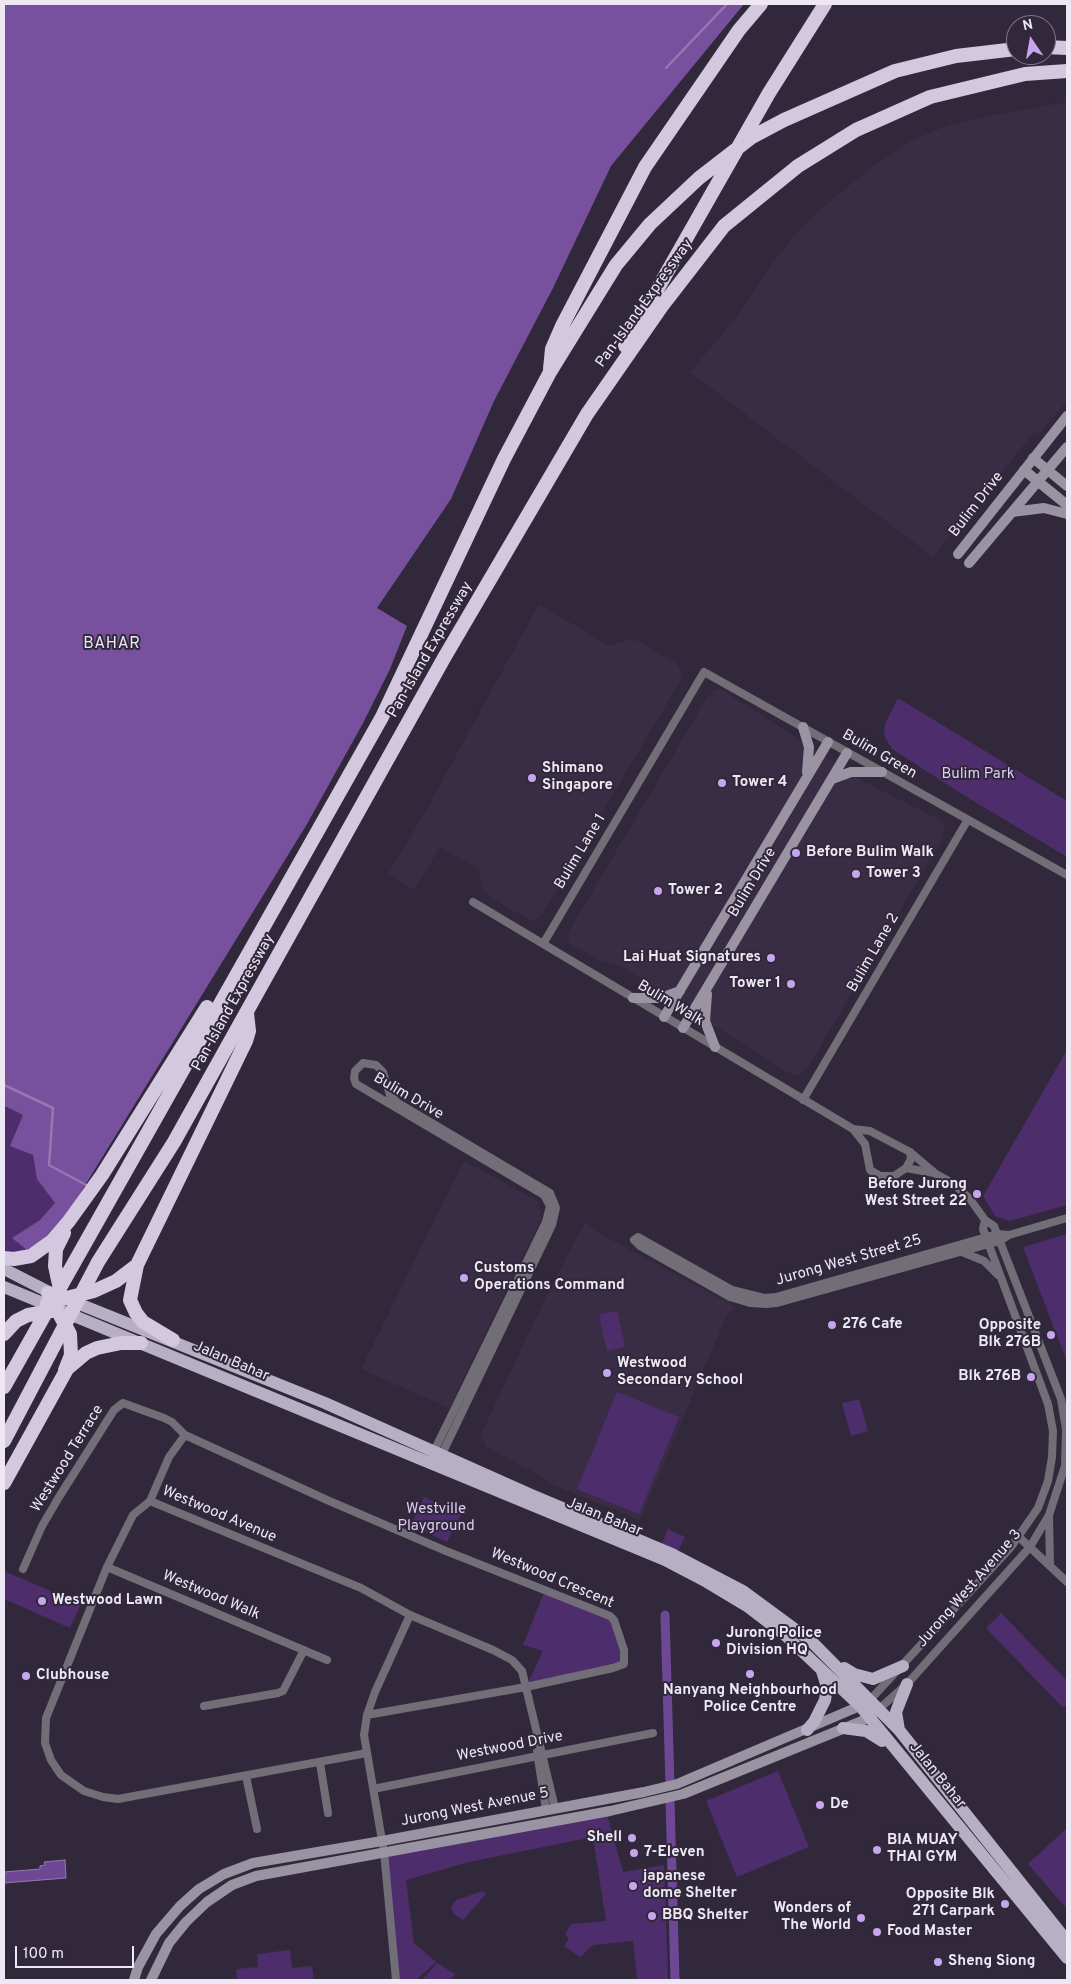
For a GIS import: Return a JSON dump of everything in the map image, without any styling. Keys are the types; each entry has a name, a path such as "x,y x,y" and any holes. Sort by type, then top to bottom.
{"highway":[{"path":"550,372 552,348 562,326 645,167 739,30 761,4"},
{"path":"586,414 769,93 825,4"},
{"name":"Pan-Island Expressway","path":"4,1387 78,1251 382,716 504,459 550,372 616,265 650,224 699,178 752,137 842,93 895,71 956,56 1006,50"},
{"name":"Pan-Island Expressway","path":"4,1441 38,1372 98,1262 174,1142 444,658 586,414 662,306 724,226 798,166 856,130 930,97 1025,74 1067,71"},
{"path":"4,1258 14,1259 31,1256 52,1240 69,1221 102,1175 208,1006 238,971"},
{"path":"173,1340 143,1322 136,1313 130,1300 137,1264 246,1041 249,1031 247,1013"},
{"path":"4,1483 61,1380 71,1356 72,1345 61,1304 55,1266 56,1249 69,1221"},
{"path":"4,1334 16,1321 109,1284 137,1264"},
{"path":"61,1380 77,1359 97,1348 121,1343 141,1343"}],"main road":[{"name":"Jalan Bahar","path":"4,1269 61,1304 141,1343 522,1503 665,1560 747,1606 785,1635 899,1730 1067,1942"},
{"name":"Jalan Bahar","path":"4,1287 173,1340 325,1402 708,1572 742,1591 811,1641 834,1662 870,1705 869,1718 1067,1958"},
{"path":"323,1418 332,1413 325,1402"},
{"path":"834,1662 854,1674 873,1679 880,1678 902,1666"},
{"path":"807,1730 818,1717 825,1700 827,1687 820,1666"},
{"path":"899,1730 896,1712 907,1684"},
{"path":"843,1728 866,1731 876,1735 900,1755"},
{"path":"965,1835 969,1830 970,1822"}],"street":[{"name":"Bulim Drive","path":"1067,416 958,554 969,563 1067,447"},
{"path":"1033,458 1067,486"},
{"path":"1024,470 1067,505"},
{"path":"1012,512 1044,508 1067,514"},
{"name":"Bulim Green","path":"704,672 967,821 1067,875"},
{"name":"Bulim Lane 1","path":"543,944 704,672"},
{"path":"803,727 807,735 810,760 805,780"},
{"name":"Bulim Drive","path":"664,1017 828,742"},
{"name":"Bulim Drive","path":"683,1028 847,753"},
{"path":"832,779 851,772 882,772"},
{"name":"Bulim Lane 2","path":"803,1100 967,821"},
{"name":"Bulim Walk","path":"473,902 803,1100 853,1128 870,1131 910,1152 964,1194 985,1220 994,1226 999,1237"},
{"path":"708,988 705,1021 715,1047"},
{"path":"633,998 661,998 680,991"},
{"name":"Bulim Drive","path":"363,1063 376,1065 383,1072 390,1095 398,1103 550,1193 556,1208 552,1225 438,1453 546,1222 550,1206 544,1196 356,1084 354,1071 363,1063"},
{"name":"Bulim Walk","path":"853,1128 865,1144 870,1170 880,1176 894,1176 906,1168 936,1174"},
{"path":"906,1168 911,1159 910,1152"},
{"name":"Jurong West Street 25","path":"987,1240 960,1252 777,1303 758,1304 741,1302 730,1297 640,1246 634,1240 638,1237 732,1290 764,1298 776,1296 987,1240 1009,1235 1067,1218"},
{"path":"985,1220 983,1229 987,1240"},
{"name":"Jurong West Avenue 3","path":"870,1705 907,1684 1030,1547 1049,1515 1065,1466 1066,1429 1061,1399 999,1237"},
{"name":"Jurong West Avenue 3","path":"870,1705 902,1666 1019,1537 1038,1508 1048,1481 1052,1457 1052,1431 1048,1404 987,1240"},
{"path":"960,1252 984,1261 1000,1276"},
{"name":"Westwood Terrace","path":"24,1570 42,1526 58,1497 86,1452 119,1405 129,1404 164,1418 172,1422 185,1435"},
{"path":"150,1501 169,1457 185,1435"},
{"name":"Westwood Crescent","path":"185,1435 327,1500 446,1551 610,1616 614,1620 624,1650 624,1664 526,1687 367,1715"},
{"name":"Westwood Avenue","path":"367,1753 118,1799 84,1791 62,1775 51,1760 45,1743 46,1718 108,1567 133,1515 150,1501 361,1588 410,1615 512,1660 522,1671 550,1809"},
{"path":"1049,1515 1050,1566"},
{"path":"1019,1537 1067,1582"},
{"name":"Westwood Walk","path":"108,1567 327,1660"},
{"path":"396,1980 384,1852 364,1735 367,1715 410,1615"},
{"path":"204,1706 278,1693 283,1690 304,1650"},
{"name":"Jurong West Avenue 5","path":"134,1980 138,1967 156,1934 174,1913 199,1889 224,1874 253,1862 382,1841 677,1784 870,1705"},
{"name":"Jurong West Avenue 5","path":"150,1980 169,1943 186,1922 207,1902 232,1885 256,1876 610,1811 683,1794 869,1718"},
{"name":"Westwood Drive","path":"373,1789 652,1733"},
{"path":"320,1763 328,1813"},
{"path":"246,1776 257,1829"}],"shaded area":[{"path":"4,4 744,4 611,166 553,288 494,401 451,499 377,608 407,626 390,669 362,725 307,824 68,1213 44,1240 27,1250 12,1238 40,1220 55,1203 37,1179 33,1155 10,1146 23,1115 4,1106"},
{"path":"1067,102 1067,401 1039,434 1035,431 933,557 690,372 737,317 772,264 795,235 829,202 874,166 915,139 949,125"},
{"name":"Shimano Singapore","path":"539,604 609,646 629,640 639,641 677,664 682,671 682,678 541,916 532,921 489,897 483,889 478,869 440,847 414,890 388,874 423,816"},
{"path":"721,689 866,783 941,820 945,828 942,839 807,1069 797,1076 787,1072 624,968 599,960 569,943 568,933 707,698 715,690"},
{"name":"Customs Operations Command","path":"464,1161 538,1201 541,1219 449,1408 361,1369"},
{"name":"Westwood Secondary School","path":"585,1222 604,1236 736,1307 726,1317 640,1520 551,1484 530,1470 486,1447 481,1434 545,1299"},
{"path":"65,1860 66,1878 4,1883 4,1872 40,1869 40,1866 45,1865 44,1862"}],"green space":[{"name":"Bulim Park","path":"898,698 1067,801 1067,857 965,796 892,749 884,735 885,724"},
{"path":"1067,1050 1067,1205 1010,1221 995,1216 983,1196"},
{"path":"4,1107 24,1115 38,1179 55,1203 41,1220 13,1238 27,1250 14,1254 4,1252"},
{"path":"1067,1234 1067,1362 1023,1247"},
{"path":"617,1311 625,1347 607,1351 599,1315"},
{"path":"617,1392 679,1417 639,1514 577,1489"},
{"path":"859,1399 868,1431 851,1436 842,1403"},
{"name":"Westville Playground","path":"424,1497 461,1514 447,1542 411,1525"},
{"path":"668,1529 685,1537 677,1553 661,1546"},
{"name":"Westwood Lawn","path":"4,1571 81,1604 70,1628 4,1599"},
{"path":"545,1590 609,1616 614,1624 624,1664 526,1687 543,1651 523,1645"},
{"path":"1001,1613 1067,1681 1067,1704 1063,1708 986,1628"},
{"path":"778,1771 809,1847 737,1877 706,1801"},
{"path":"606,1811 623,1872 664,1865 668,1980 637,1980 633,1941 593,1945 580,1957 564,1946 569,1939 565,1934 571,1924 606,1921 593,1837 469,1862 406,1880 414,1943 436,1962 416,1980 397,1980 384,1852"},
{"path":"1067,1828 1067,1909 1028,1864"},
{"path":"483,1891 486,1894 463,1920 454,1914 451,1907 456,1900"},
{"path":"290,1950 292,1968 312,1966 314,1980 237,1980 236,1969 258,1967 257,1954"},
{"path":"437,1963 455,1974 449,1980 422,1980"}],"waterway":[{"path":"666,68 727,4"},
{"path":"4,1085 53,1108 49,1165 86,1185"},
{"path":"665,1615 670,1785"},
{"path":"670,1801 675,1980"}],"place":[{"name":"Shimano Singapore","path":"532,778"},
{"name":"Tower 4","path":"722,783"},
{"name":"Before Bulim Walk","path":"796,853"},
{"name":"Tower 3","path":"856,874"},
{"name":"Tower 2","path":"658,891"},
{"name":"Lai Huat Signatures","path":"771,958"},
{"name":"Tower 1","path":"791,984"},
{"name":"Before Jurong West Street 22","path":"977,1194"},
{"name":"Customs Operations Command","path":"464,1278"},
{"name":"276 Cafe","path":"832,1325"},
{"name":"Opposite Blk 276B","path":"1051,1335"},
{"name":"Westwood Secondary School","path":"607,1373"},
{"name":"Blk 276B","path":"1031,1377"},
{"name":"Westwood Lawn","path":"42,1601"},
{"name":"Jurong Police Division HQ","path":"716,1643"},
{"name":"Nanyang Neighbourhood Police Centre","path":"750,1674"},
{"name":"Clubhouse","path":"26,1676"},
{"name":"De","path":"820,1805"},
{"name":"Shell","path":"632,1838"},
{"name":"BIA MUAY THAI GYM","path":"877,1850"},
{"name":"7-Eleven","path":"634,1853"},
{"name":"japanese dome Shelter","path":"633,1886"},
{"name":"Opposite Blk 271 Carpark","path":"1005,1904"},
{"name":"BBQ Shelter","path":"652,1916"},
{"name":"Wonders of The World","path":"861,1918"},
{"name":"Food Master","path":"877,1932"},
{"name":"Sheng Siong","path":"938,1962"}],"district":[{"name":"BAHAR","path":"112,645"}]}
